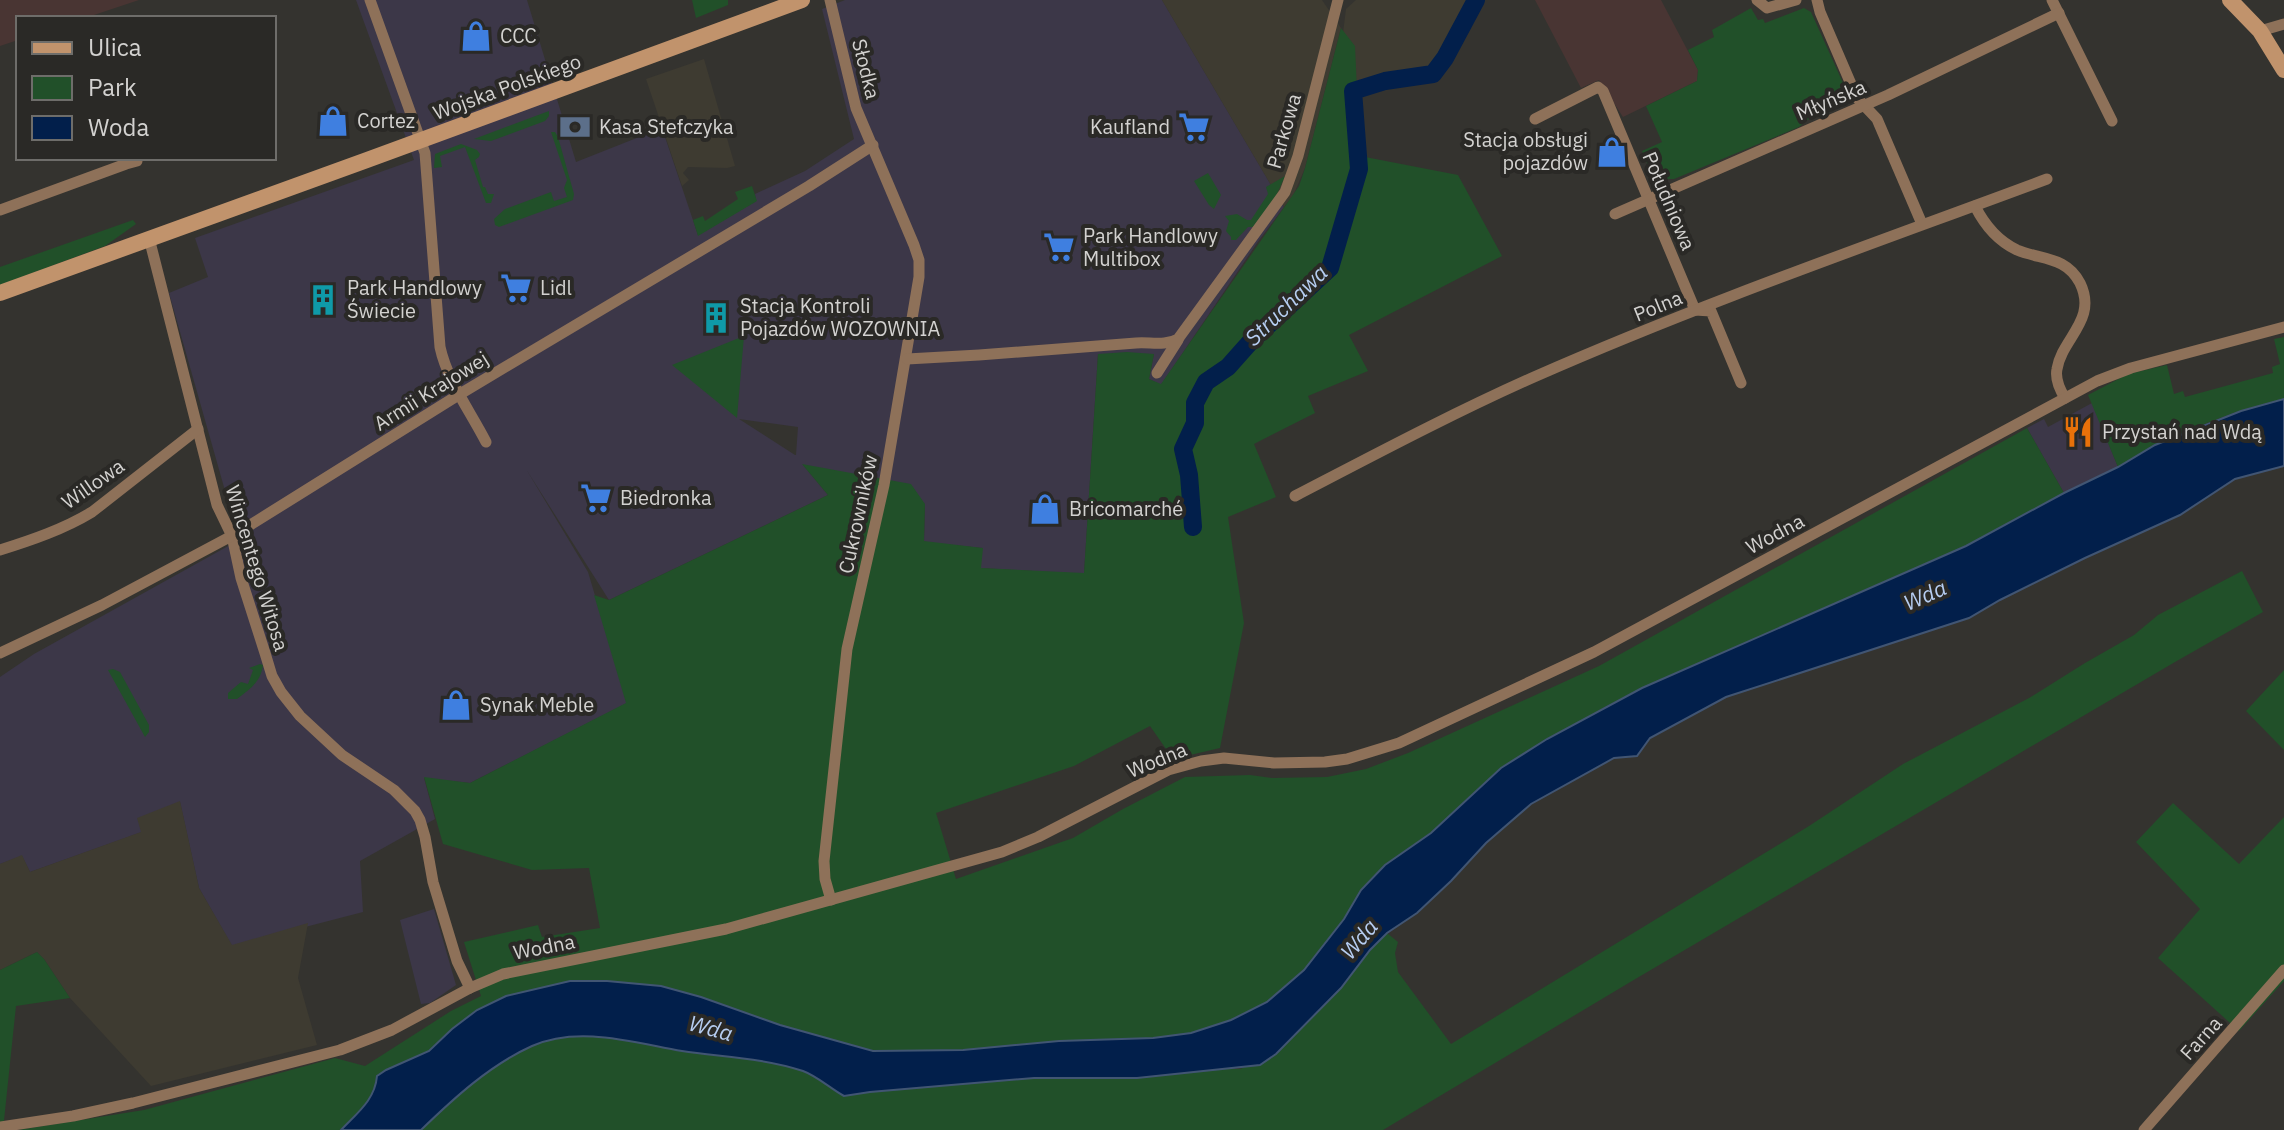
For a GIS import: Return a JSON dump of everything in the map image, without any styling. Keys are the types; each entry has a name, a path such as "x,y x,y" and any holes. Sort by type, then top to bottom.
{"street":[{"path":"370,0 425,153 440,347 448,374 486,442"},
{"name":"Wojska Polskiego","path":"0,293 802,0"},
{"name":"Słodka","path":"830,0 856,108 873,145"},
{"name":"Parkowa","path":"1157,373 1235,258 1285,192 1293,174 1338,0"},
{"path":"1757,0 1767,8 1796,0"},
{"path":"1817,0 1854,91 1877,119 1922,224"},
{"path":"2052,0 2112,121"},
{"path":"2230,0 2260,31 2284,70"},
{"name":"Młyńska","path":"1615,214 1864,105 2059,13"},
{"path":"2260,31 2284,24"},
{"name":"Południowa","path":"1535,119 1598,87 1603,91 1695,310 1711,311 1741,383"},
{"name":"Cukrowników","path":"831,900 824,861 845,664 884,485 919,277 919,260 873,145"},
{"name":"Armii Krajowej","path":"0,653 102,605 232,536 460,394 873,145"},
{"path":"0,210 137,161"},
{"name":"Polna","path":"1295,496 1516,385 1695,310 2047,179"},
{"path":"1975,206 1998,238 2017,250 2056,260 2070,269 2078,280 2083,292 2082,318 2057,368 2058,383 2065,398"},
{"name":"Wincentego Witosa","path":"149,238 217,505 232,536 241,578 272,676 300,716 342,755 404,799 420,820 433,882 457,961 470,988"},
{"name":"Wodna","path":"0,1127 133,1103 329,1053 392,1030 490,978 686,938 831,900 1019,845 1168,770 1182,766 1224,758 1274,763 1325,762 1347,759 1399,743 1594,652 2097,381 2131,368 2284,327"},
{"path":"907,359 1136,343 1160,344 1178,339"},
{"name":"Willowa","path":"0,550 31,541 84,517 198,429"},
{"name":"Farna","path":"2144,1130 2284,970"}],"shaded area":[{"path":"0,0 139,0 91,16 16,16 16,41 0,46"},
{"path":"356,0 527,0 576,162 662,128 698,235 756,201 755,194 805,171 854,139 822,9 845,0 1162,0 1284,207 1161,385 1149,379 1154,354 1098,354 1084,574 980,568 982,548 924,542 925,504 803,465 828,495 609,600 526,469 588,572 627,703 470,783 424,778 435,819 360,861 363,912 232,946 199,888 180,802 142,832 30,872 22,856 0,864 0,677 34,654 239,540 169,293 208,277 195,238 414,160","holes":["739,419 798,427 795,455"]},
{"path":"1162,0 1322,0 1341,28 1305,168 1293,196 1284,207"},
{"path":"1356,0 1470,0 1431,72 1350,86 1341,49 1346,9"},
{"path":"1535,0 1661,0 1698,70 1697,81 1623,117 1599,80 1581,88"},
{"path":"704,59 735,166 688,167 683,173 689,180 682,186 646,79"},
{"path":"2092,403 2118,467 2064,493 2027,428 2044,419 2048,427"},
{"path":"180,801 199,888 232,945 308,923 298,978 317,1045 151,1086 70,998 37,952 0,970 0,864 22,855 30,872 141,832 137,818"},
{"path":"434,909 456,985 430,1003 421,1004 400,920"}],"green space":[{"path":"692,0 728,0 728,5 696,18"},
{"path":"1751,8 1758,20 1763,19 1765,23 1804,8 1811,12 1848,94 1848,103 1807,120 1799,127 1674,179 1652,185 1651,181 1654,180 1642,151 1662,142 1646,106 1697,81 1698,70 1688,50 1714,37 1712,30"},
{"path":"1341,28 1355,46 1360,156 1458,175 1502,256 1349,335 1368,371 1308,396 1315,413 1254,444 1276,497 1228,517 1244,623 1220,748 1173,759 1150,726 1074,766 936,813 956,879 1073,838 1185,777 1327,777 1366,769 1408,753 1599,666 2027,428 2064,493 1966,546 1642,688 1501,768 1431,833 1385,865 1361,890 1344,919 1304,970 1267,1002 1231,1020 1191,1033 963,1050 873,1051 780,1025 701,997 570,981 506,996 452,1029 429,1051 386,1070 377,1077 373,1093 364,1106 341,1130 18,1130 144,1110 335,1058 365,1066 451,1011 481,996 464,942 538,925 542,937 600,928 589,868 532,870 443,844 424,777 470,783 626,703 594,595 609,600 828,495 802,464 911,484 925,504 924,541 983,548 981,568 1084,573 1098,354 1154,354 1149,379 1161,384 1299,186"},
{"path":"549,111 545,121 491,141 474,139"},
{"path":"551,132 558,137 573,200 499,227 495,225 494,219 505,209 551,192 554,201 567,197 564,188 567,180"},
{"path":"461,144 480,154 475,160 483,187 488,194 494,194 491,203 486,203 465,147 440,156 442,167 434,168 435,154"},
{"path":"1208,173 1221,195 1214,209 1194,181"},
{"path":"1285,176 1276,196 1253,227 1248,227 1236,240 1231,240 1226,231 1229,221 1225,216 1237,214 1251,220 1268,194 1266,187"},
{"path":"752,186 757,201 698,236 693,220 703,216 705,221 738,199 735,192"},
{"path":"133,220 136,224 105,246 0,285 0,267"},
{"path":"744,336 737,418 672,365"},
{"path":"2284,337 2284,399 2198,427 2118,467 2088,395 2128,374 2167,365 2174,394 2183,391 2185,397 2273,373 2272,367 2280,364 2274,339"},
{"path":"2242,571 2263,612 1383,1130 421,1130 487,1072 532,1046 569,1037 627,1040 773,1063 808,1073 844,1096 1034,1078 1137,1078 1207,1069 1240,1069 1276,1054 1341,988 1387,933 1398,942 1395,953 1398,972 1451,1044 1809,826 1903,764 2029,698 2134,635 2158,615"},
{"path":"263,665 262,671 254,685 237,699 228,699 228,693 241,682 248,684 253,670 249,668"},
{"path":"108,670 120,672 149,725 145,737"},
{"path":"2284,670 2284,750 2246,711"},
{"path":"2173,803 2239,864 2284,817 2284,981 2239,1031 2158,958 2200,909 2136,842"},
{"path":"37,952 70,998 16,1006 3,1130 0,1130 0,970"}],"water":[{"name":"Wda","path":"2284,399 2284,466 2235,479 2180,515 2085,558 1969,618 1726,697 1650,738 1637,756 1614,758 1531,804 1486,843 1417,913 1387,933 1341,988 1276,1054 1260,1065 1137,1078 1034,1078 844,1096 808,1073 773,1063 626,1040 569,1037 532,1046 487,1072 421,1130 341,1130 369,1099 377,1076 429,1051 477,1010 506,996 570,981 661,986 780,1025 873,1051 963,1050 1059,1041 1153,1038 1191,1033 1231,1020 1267,1002 1304,970 1344,919 1361,890 1385,865 1431,833 1501,768 1547,739 1642,688 1966,546 2155,445 2241,411"}],"waterway":[{"name":"Struchawa","path":"1193,527 1189,475 1183,449 1195,423 1195,403 1206,382 1228,367 1252,340 1330,268 1359,169 1353,91 1385,81 1433,74 1476,0"}],"place":[{"name":"CCC","path":"476,36"},
{"name":"Cortez","path":"333,121"},
{"name":"Kasa Stefczyka","path":"575,127"},
{"name":"Kaufland","path":"1194,127"},
{"name":"Stacja obsługi pojazdów","path":"1612,152"},
{"name":"Park Handlowy Multibox","path":"1059,247"},
{"name":"Lidl","path":"516,288"},
{"name":"Park Handlowy Świecie","path":"323,300"},
{"name":"Stacja Kontroli Pojazdów WOZOWNIA","path":"716,318"},
{"name":"Przystań nad Wdą","path":"2078,432"},
{"name":"Biedronka","path":"596,498"},
{"name":"Bricomarché","path":"1045,509"},
{"name":"Synak Meble","path":"456,705"}]}
